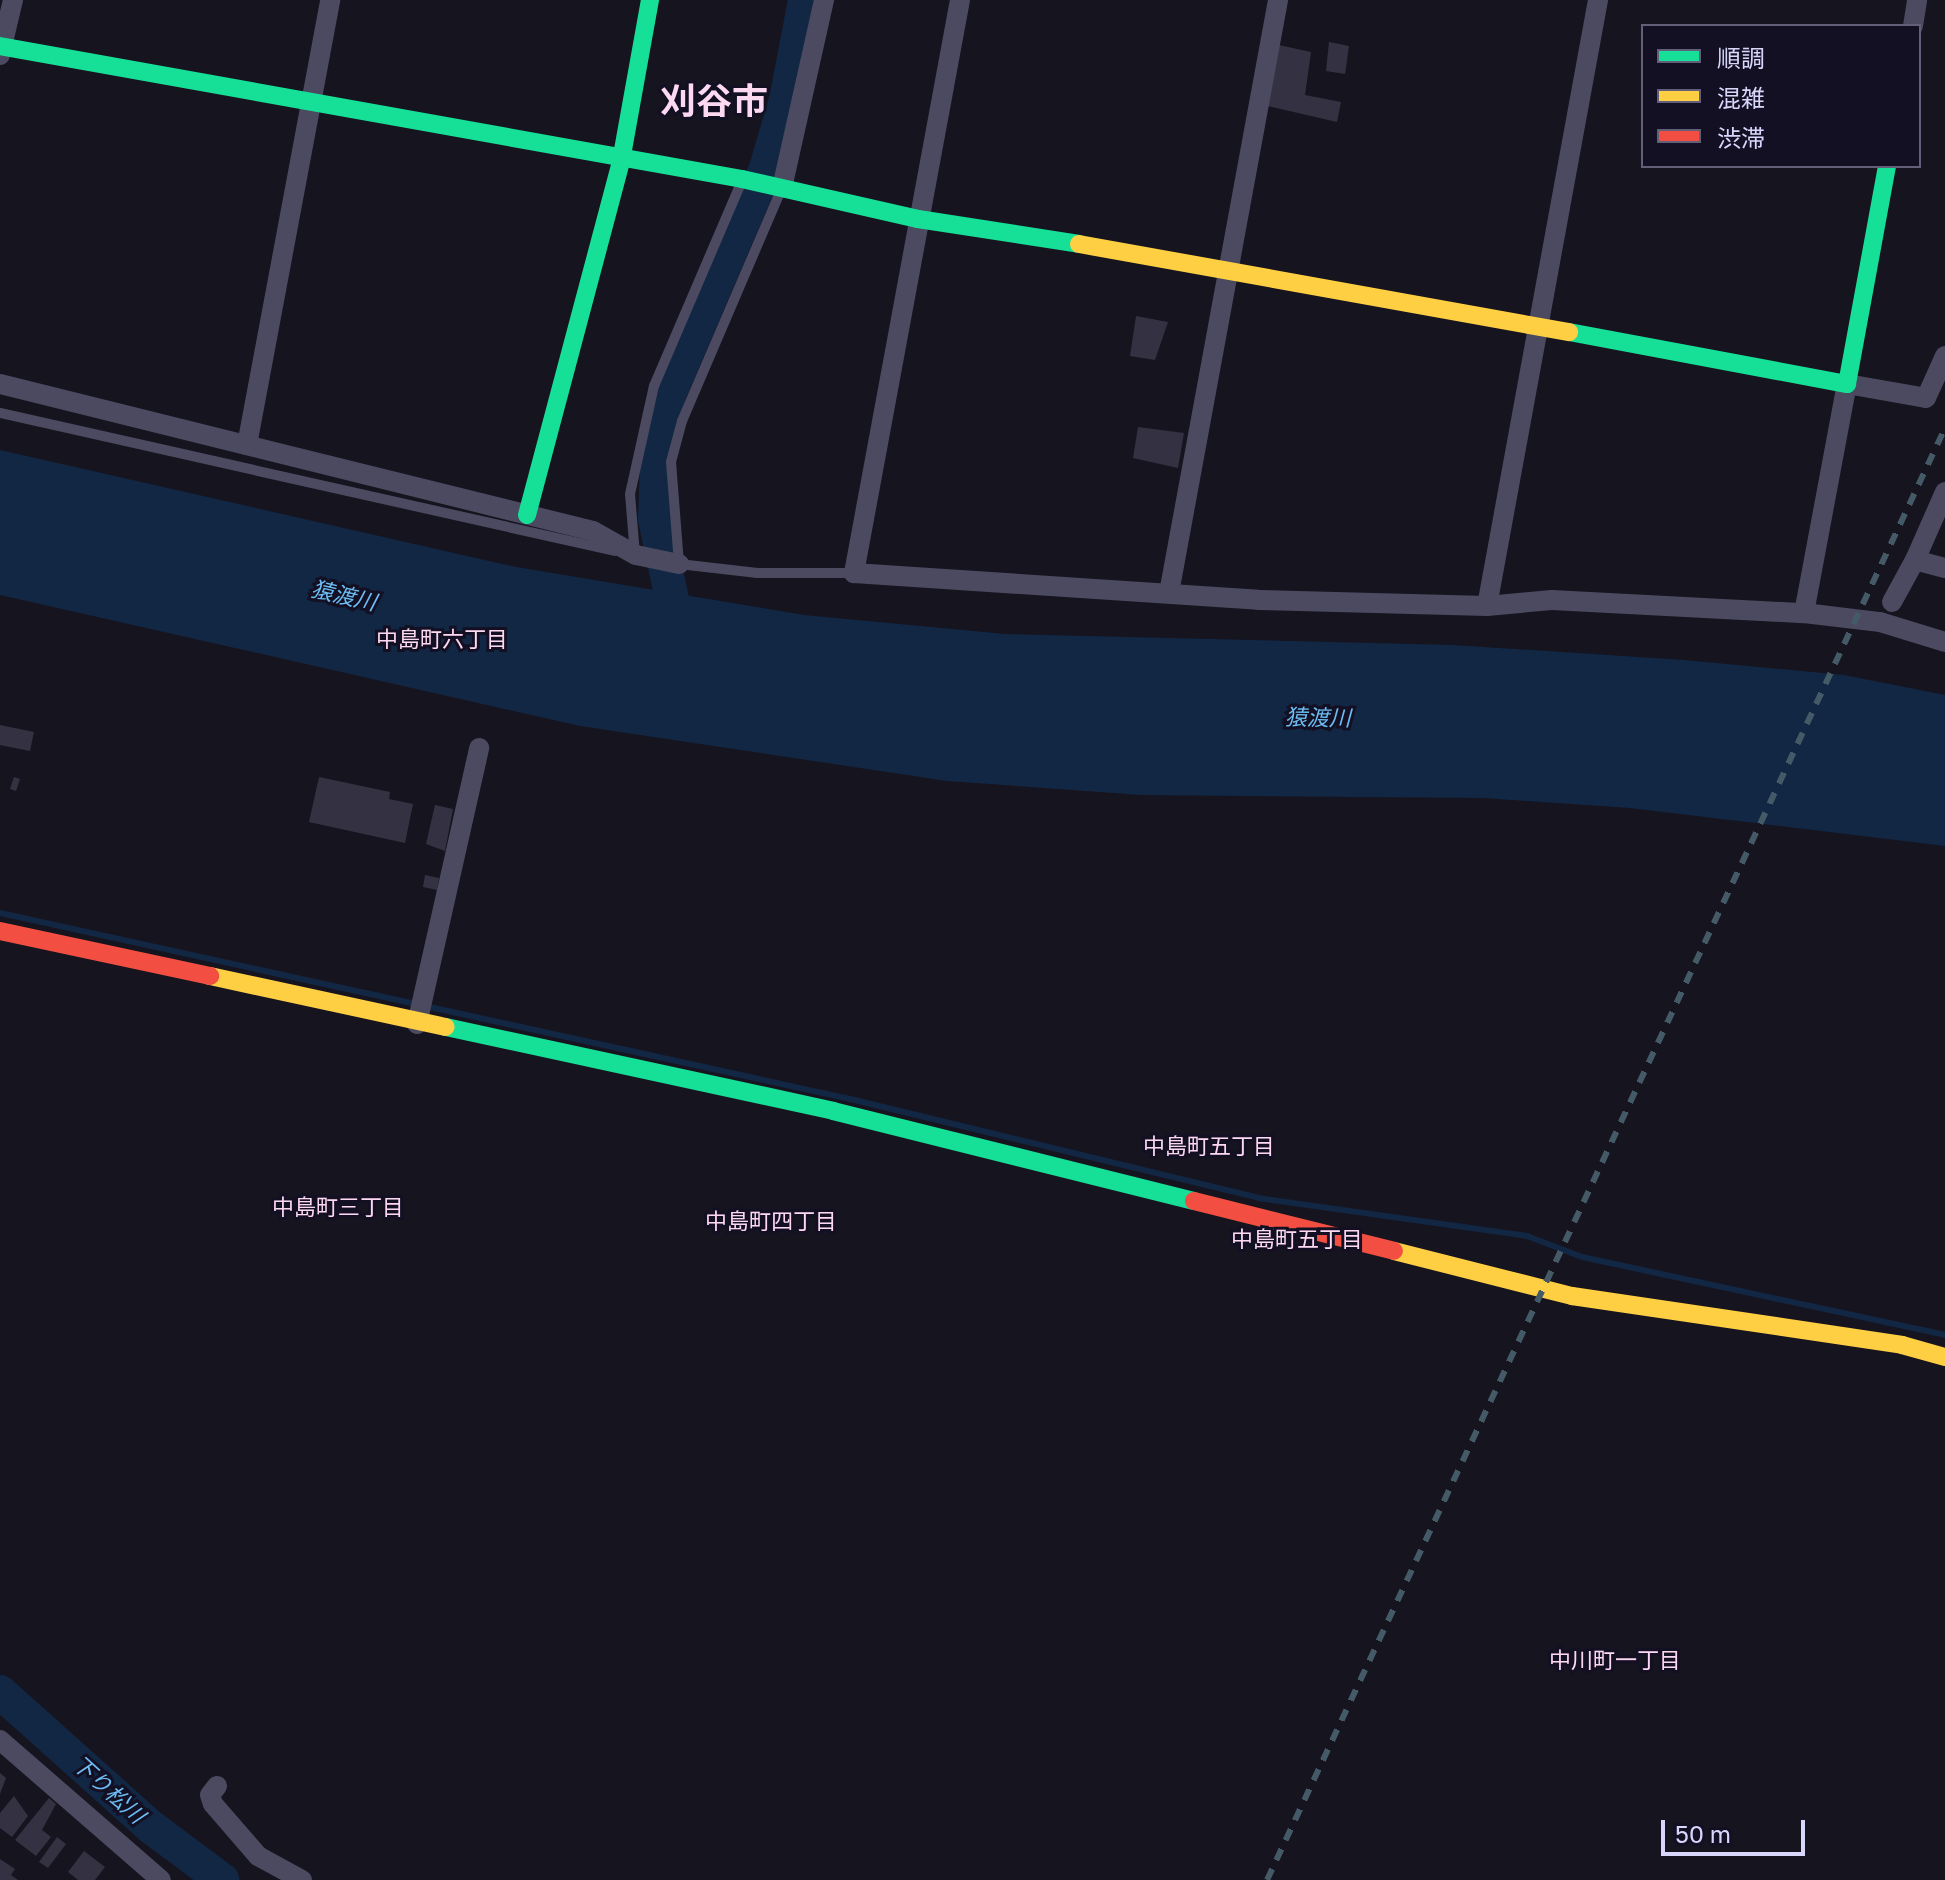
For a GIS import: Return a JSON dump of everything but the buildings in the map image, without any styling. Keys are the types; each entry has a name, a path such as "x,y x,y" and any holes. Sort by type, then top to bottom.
{"street":[{"path":"13,0 1,49 311,100 621,161 743,179 918,219 1228,268 1926,398 1945,356"},
{"path":"247,445 330,0"},
{"path":"527,515 621,161 650,0"},
{"path":"782,188 824,0"},
{"path":"960,0 854,573 1169,593 1487,606 1552,600 1804,613 1880,622 1945,642"},
{"path":"1169,593 1278,0"},
{"path":"1487,606 1535,326 1598,0"},
{"path":"1913,24 1917,0"},
{"path":"1804,613 1887,168"},
{"path":"0,384 593,531 636,555 679,564"},
{"path":"1892,602 1915,560 1945,492"},
{"path":"1915,560 1945,568"},
{"path":"418,1021 479,748"},
{"path":"0,931 833,1111 1572,1296 1902,1345 1945,1357"},
{"path":"0,1740 161,1880"},
{"path":"217,1786 210,1795 213,1804 258,1856 302,1878"}],"lane":[{"path":"0,413 636,555 630,494 654,386 743,179"},
{"path":"782,188 682,421 671,462 679,564 757,573 854,573"}],"water":[{"path":"0,450 516,567 804,615 1005,634 1453,645 1684,660 1844,675 1945,695 1945,846 1630,808 1483,798 1141,795 947,781 580,726 0,595"}],"waterway":[{"name":"猿渡川","path":"680,637 655,519 657,461 668,397 766,168 786,100 805,0"},
{"path":"0,913 846,1098 1258,1198 1527,1236 1582,1257 1945,1335"},
{"name":"下り松川","path":"0,1692 151,1827 222,1880"}],"railway":[{"path":"1267,1880 1945,428"}],"traffic: fast":[{"path":"527,515 621,161 650,0"},
{"path":"0,46 742,179 918,219 1079,244"},
{"path":"1569,332 1847,384 1887,168"},
{"path":"446,1027 833,1111 1194,1201"}],"traffic: slow":[{"path":"1079,244 1569,332"},
{"path":"210,976 446,1027"},
{"path":"1394,1251 1572,1296 1902,1345 1945,1357"}],"traffic: jam":[{"path":"0,931 210,976"},
{"path":"1194,1201 1394,1251"}],"district":[{"name":"刈谷市","path":"714,101"},
{"name":"中島町六丁目","path":"442,639"},
{"name":"中島町五丁目","path":"1209,1146"},
{"name":"中島町三丁目","path":"338,1207"},
{"name":"中島町四丁目","path":"771,1221"},
{"name":"中島町五丁目","path":"1297,1239"},
{"name":"中川町一丁目","path":"1615,1660"}]}
